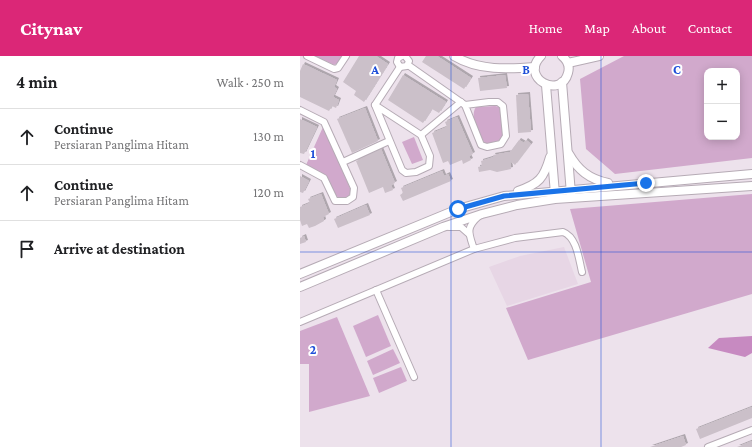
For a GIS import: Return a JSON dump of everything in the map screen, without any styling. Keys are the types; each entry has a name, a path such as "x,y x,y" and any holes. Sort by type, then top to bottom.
{"main road":[{"path":"454,56 473,65 496,68 535,67"},
{"path":"542,56 535,67 538,78 546,85 557,85 562,82 568,74 568,64 562,56"},
{"path":"568,64 598,56"},
{"path":"562,82 571,198"},
{"path":"546,85 555,199"},
{"path":"300,274 458,209 530,187 539,181 546,171 552,152"},
{"path":"568,152 577,166 588,176 599,181 616,185"},
{"path":"504,196 554,190 752,174"},
{"path":"300,287 443,227 482,214 517,205 555,199 752,186"}],"street":[{"path":"307,56 334,68 338,68 346,56"},
{"path":"376,106 400,67 398,64 402,57 409,61 408,65 463,103 481,145 486,147 494,147 505,140 503,106 498,102 463,103 421,135"},
{"path":"400,67 406,67 408,65"},
{"path":"376,106 421,135 430,156 430,163 426,168 411,174 402,170 376,106"},
{"path":"300,110 324,122 354,188 354,194 347,201 335,201 324,178 300,165"},
{"path":"382,123 384,117 393,116"},
{"path":"342,162 389,141"},
{"path":"474,250 469,234 471,223 482,214"},
{"path":"443,227 461,228 469,234"},
{"path":"300,322 474,250 515,238 563,232 571,237 582,272"},
{"path":"376,290 414,377"},
{"path":"708,447 752,430"}],"shaded area":[{"path":"315,56 342,56 338,63 334,65"},
{"path":"624,56 752,56 752,158 615,174 586,149 580,79"},
{"path":"476,107 500,107 504,135 492,144 486,144 480,137 474,121 474,111"},
{"path":"323,127 350,188 351,192 349,196 342,199 336,196 325,175 306,165"},
{"path":"414,137 423,160 412,164 402,142"},
{"path":"752,194 752,294 528,360 506,308 591,282 570,209"},
{"path":"564,247 578,284 507,306 489,267 520,256"},
{"path":"378,315 391,346 366,357 353,326"},
{"path":"337,317 370,396 309,412 309,364 300,364 300,331"},
{"path":"752,336 752,353 745,357 708,348 719,338"},
{"path":"393,349 400,363 373,375 367,361"},
{"path":"401,367 407,381 379,393 373,378"}],"building":[{"path":"359,56 376,56 388,64 364,102 354,95 356,91 343,82"},
{"path":"426,56 437,56 471,78 464,89 422,62"},
{"path":"303,64 337,80 334,87 337,89 333,97 339,100 336,108 332,106 329,111 300,97 300,71"},
{"path":"403,75 446,102 439,113 432,109 423,123 388,100"},
{"path":"505,75 507,88 480,91 478,78"},
{"path":"528,94 531,132 518,133 516,95"},
{"path":"365,108 378,141 352,153 337,119"},
{"path":"457,117 473,154 469,156 471,160 463,164 462,160 450,165 448,161 443,163 432,133 447,127 445,122"},
{"path":"300,119 317,127 304,154 300,153"},
{"path":"519,140 524,143 526,140 531,144 515,165 510,161 511,169 497,172 490,170 479,172 478,167 482,166 481,161 494,157 493,155 510,152"},
{"path":"381,149 395,183 391,185 393,190 385,193 383,187 369,193 356,161"},
{"path":"442,171 444,176 448,174 451,181 403,201 400,195 403,193 401,188"},
{"path":"300,176 309,181 303,193 300,192"},
{"path":"321,194 329,214 323,217 324,221 315,226 309,228 307,224 302,226 300,220 300,207 310,203 308,199"},
{"path":"366,205 370,215 338,228 334,219"},
{"path":"304,236 306,242 300,244 300,238"},
{"path":"752,407 752,418 700,439 696,429"},
{"path":"683,436 686,445 681,447 650,447"},
{"path":"752,441 752,447 737,447"}],"route":[{"path":"458,209 492,198 504,196 554,190 646,183"}]}
